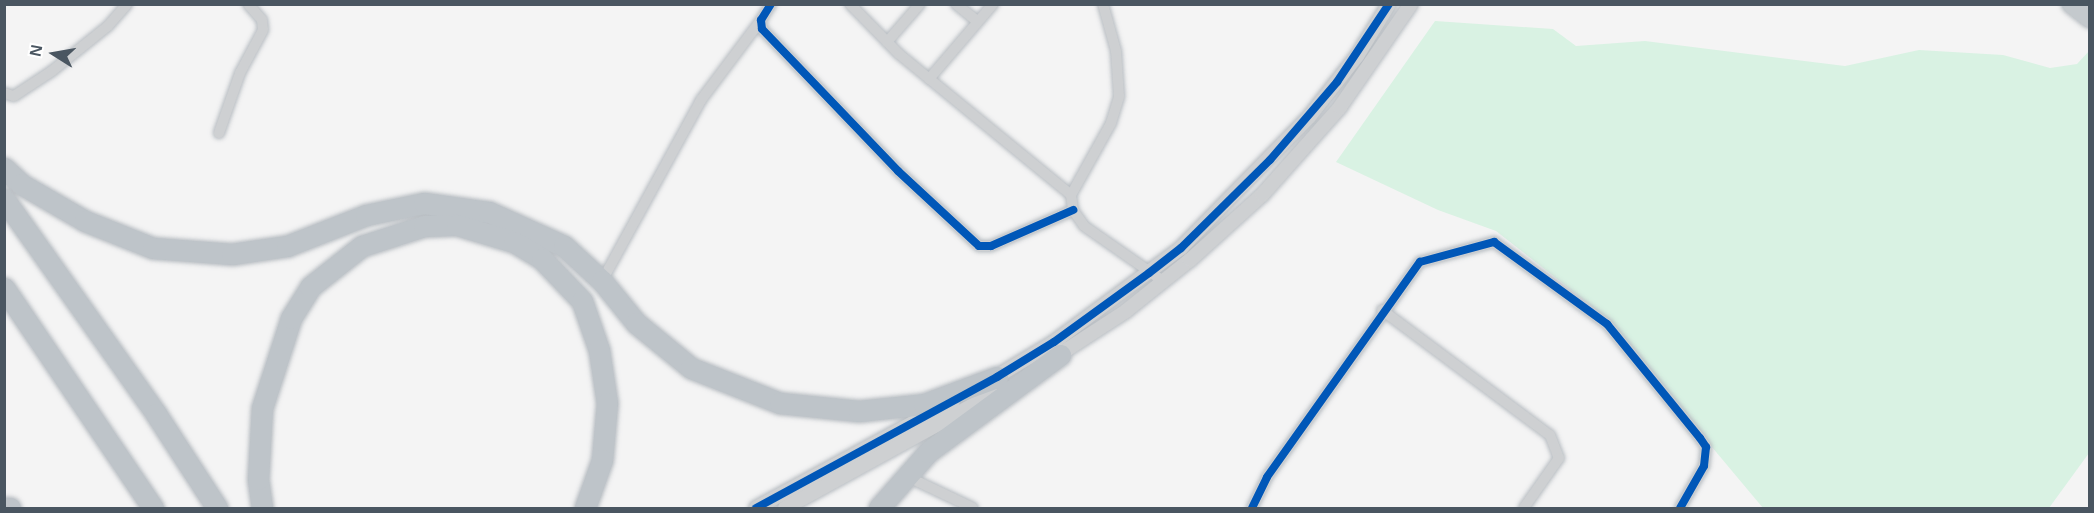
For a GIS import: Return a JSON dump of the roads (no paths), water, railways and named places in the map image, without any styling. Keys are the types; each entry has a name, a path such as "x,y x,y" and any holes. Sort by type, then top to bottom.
{"highway":[{"path":"2071,4 2090,18"},
{"path":"4,168 21,184 85,221 153,248 232,254 287,246 393,207 458,205 489,212 543,234 564,246 602,281 636,323 691,368 780,403 859,411 924,404 997,377"},
{"path":"4,199 156,414 217,508"},
{"path":"262,508 258,479 262,408 291,318 310,287 362,246 424,226 457,225 514,242 542,260 582,301 599,350 606,403 602,459 585,508"},
{"path":"4,288 153,508"},
{"path":"879,508 904,475 928,452 1060,354"},
{"path":"4,508 10,508"}],"street":[{"path":"4,93 14,96 52,71 108,26 127,4"},
{"path":"219,133 240,73 263,30 262,20 248,4"},
{"path":"602,281 701,100 771,4"},
{"path":"850,4 887,42 929,79 1071,195"},
{"path":"887,42 920,4"},
{"path":"956,4 977,21"},
{"path":"929,79 993,4"},
{"path":"1103,4 1116,51 1119,96 1111,123 1071,195 1073,210 1083,226 1163,281"},
{"path":"756,508 997,377 1054,342 1149,273 1238,194 1309,117 1357,56 1389,4"},
{"path":"785,508 1060,354 1163,281 1262,195 1323,128 1411,4"},
{"path":"1381,17 1395,28"},
{"path":"760,20 762,29 898,171 979,246 991,246 1073,210"},
{"path":"1309,117 1323,128"},
{"path":"1252,508 1267,477 1382,310 1420,262 1494,242 1504,247 1607,324 1700,438 1706,447 1704,466 1680,508"},
{"path":"1382,310 1550,435 1559,458 1524,508"},
{"path":"904,475 973,508"}]}
